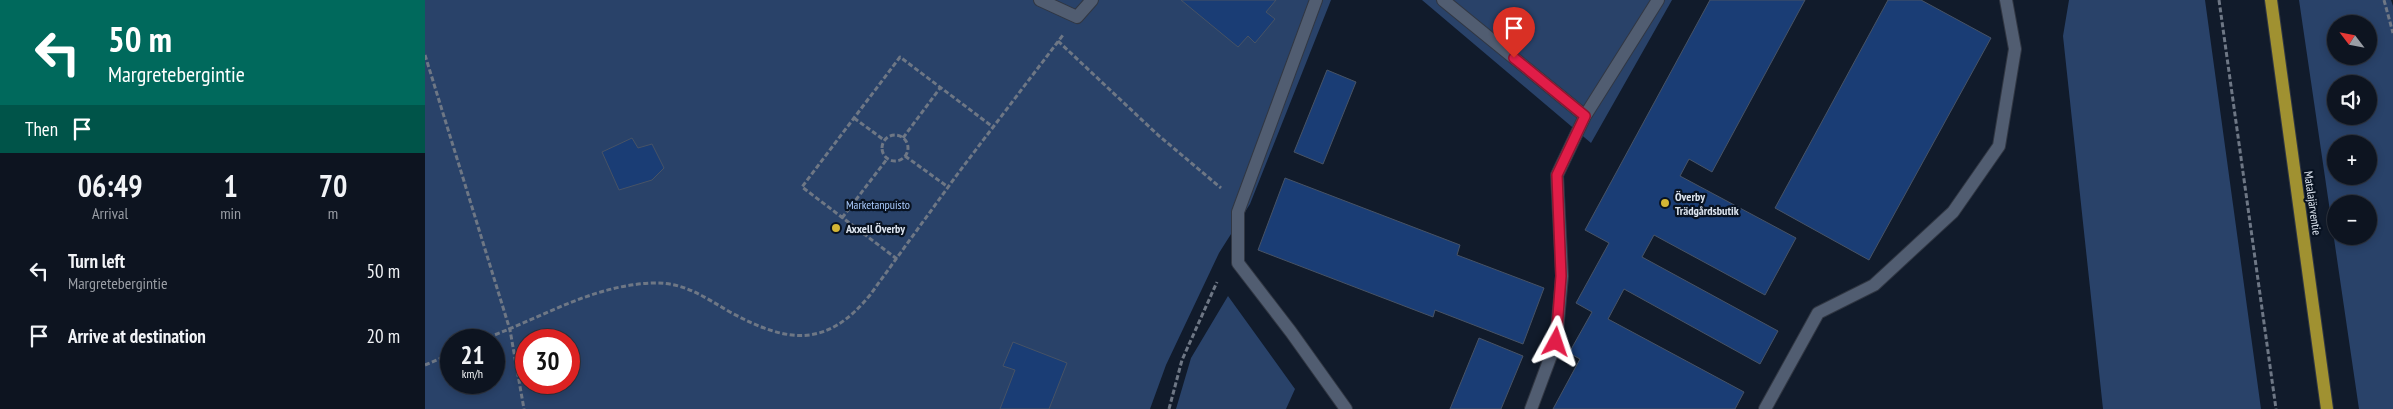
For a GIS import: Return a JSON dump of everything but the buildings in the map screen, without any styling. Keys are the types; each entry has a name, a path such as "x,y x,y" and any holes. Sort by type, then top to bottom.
{"main road":[{"name":"Matalajärventie","path":"2271,0 2327,409"}],"street":[{"path":"1041,0 1077,17 1092,0"},
{"path":"1316,0 1241,205 1239,212 1239,263 1346,409"},
{"path":"1443,0 1585,116"},
{"path":"1531,409 1556,342 1561,276 1557,175 1585,116 1658,0"},
{"path":"1765,409 1818,314 1875,285 1953,212 1999,146 2015,49 2006,0"}],"path":[{"path":"2219,0 2276,409"},
{"path":"2383,0 2393,33"},
{"path":"505,332 584,297 623,287 655,283 678,284 700,293 759,327 781,333 811,335 834,328 857,312 948,186 1077,17"},
{"path":"1059,40 1158,136 1241,205"},
{"path":"425,55 510,330 524,409"},
{"path":"897,259 802,187 900,57 993,127"},
{"path":"903,138 940,88"},
{"path":"854,118 884,140"},
{"path":"891,136 903,138 908,145 905,156 893,162 887,159 882,149 884,140 891,136"},
{"path":"905,156 948,186"},
{"path":"842,218 887,159"},
{"path":"1169,409 1182,360 1217,282"},
{"path":"425,365 440,359"}],"green space":[{"name":"Marketanpuisto","path":"425,0 1331,0 1250,204 1219,253 1166,365 1150,409 425,409"},
{"path":"1422,0 1672,0 1591,143"},
{"path":"2069,0 2205,0 2261,409 2103,409 2063,36"},
{"path":"2299,0 2391,0 2393,6 2393,409 2359,409 2335,245 2377,245 2377,195 2328,195"},
{"path":"1228,296 1295,389 1286,409 1176,409 1191,358"}],"place":[{"name":"Överby Trädgårdsbutik","path":"1665,203"},
{"name":"Axxell Överby","path":"836,228"}],"route":[{"path":"1514,58 1585,116 1557,175 1561,276 1556,342"}]}
